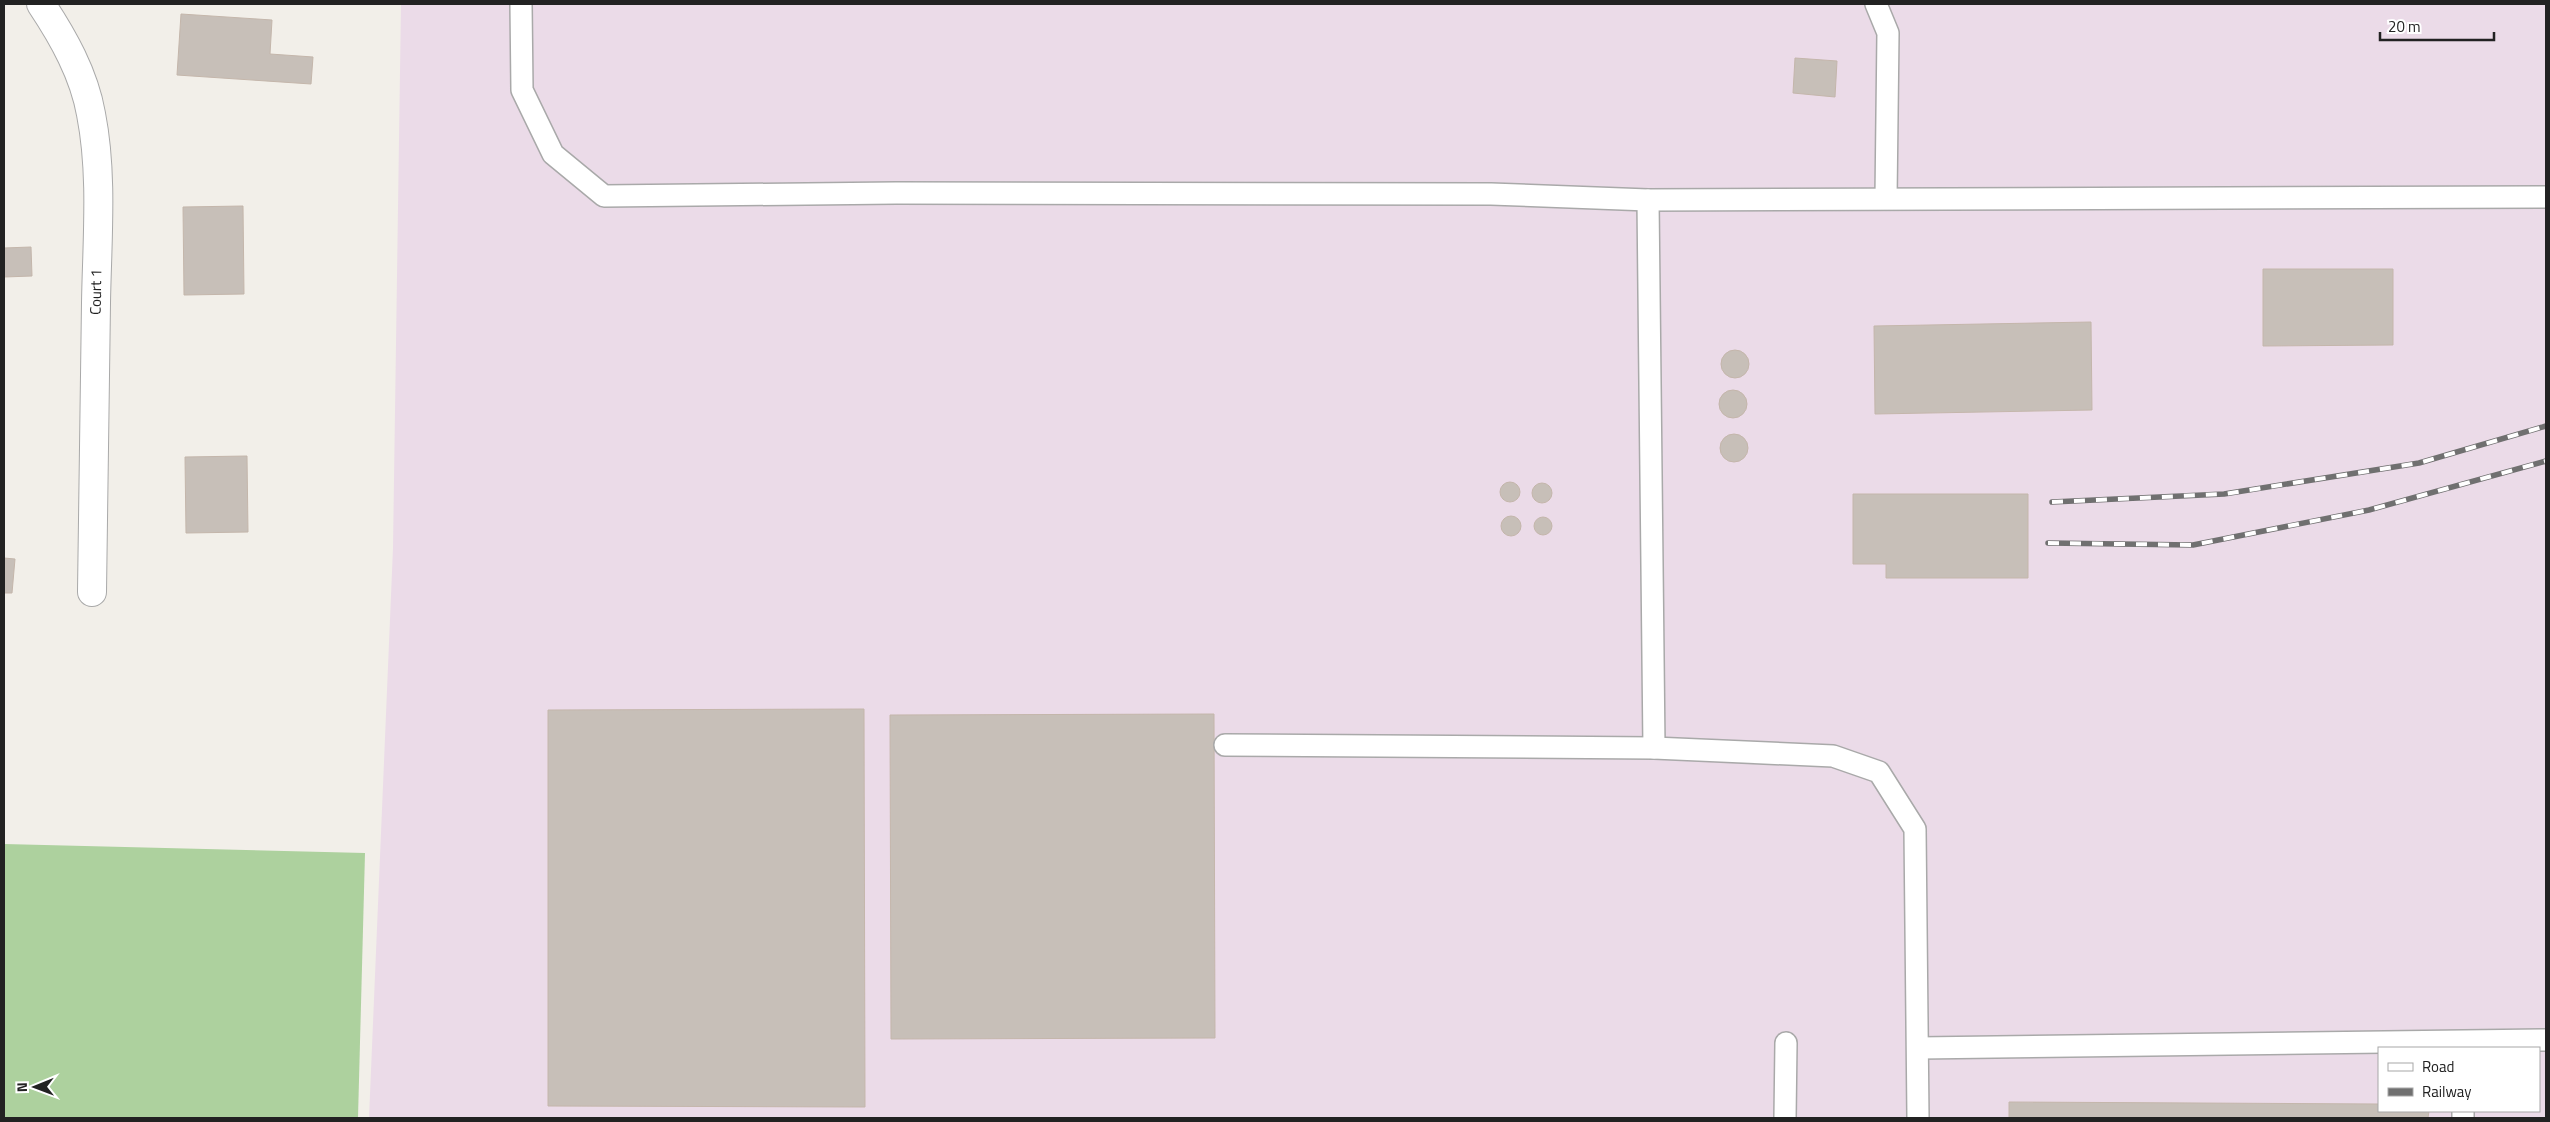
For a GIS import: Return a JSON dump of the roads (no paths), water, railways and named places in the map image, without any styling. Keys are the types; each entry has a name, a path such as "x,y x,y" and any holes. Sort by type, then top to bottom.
{"street":[{"name":"Court 1","path":"42,4 56,27 83,83 91,114 95,149 98,225 92,592"}],"lane":[{"path":"521,4 522,90 554,154 604,196 896,193 1472,194 1648,200 2546,197"},
{"path":"1876,4 1888,33 1886,198"},
{"path":"1648,200 1654,748"},
{"path":"1225,745 1654,748 1834,756 1879,772 1915,829 1919,1048 1918,1118"},
{"path":"1919,1048 2464,1045 2546,1040"},
{"path":"1785,1118 1786,1044"}],"railway":[{"path":"2052,502 2224,494 2419,463 2546,426"},
{"path":"2048,543 2193,545 2369,510 2546,461"}]}
